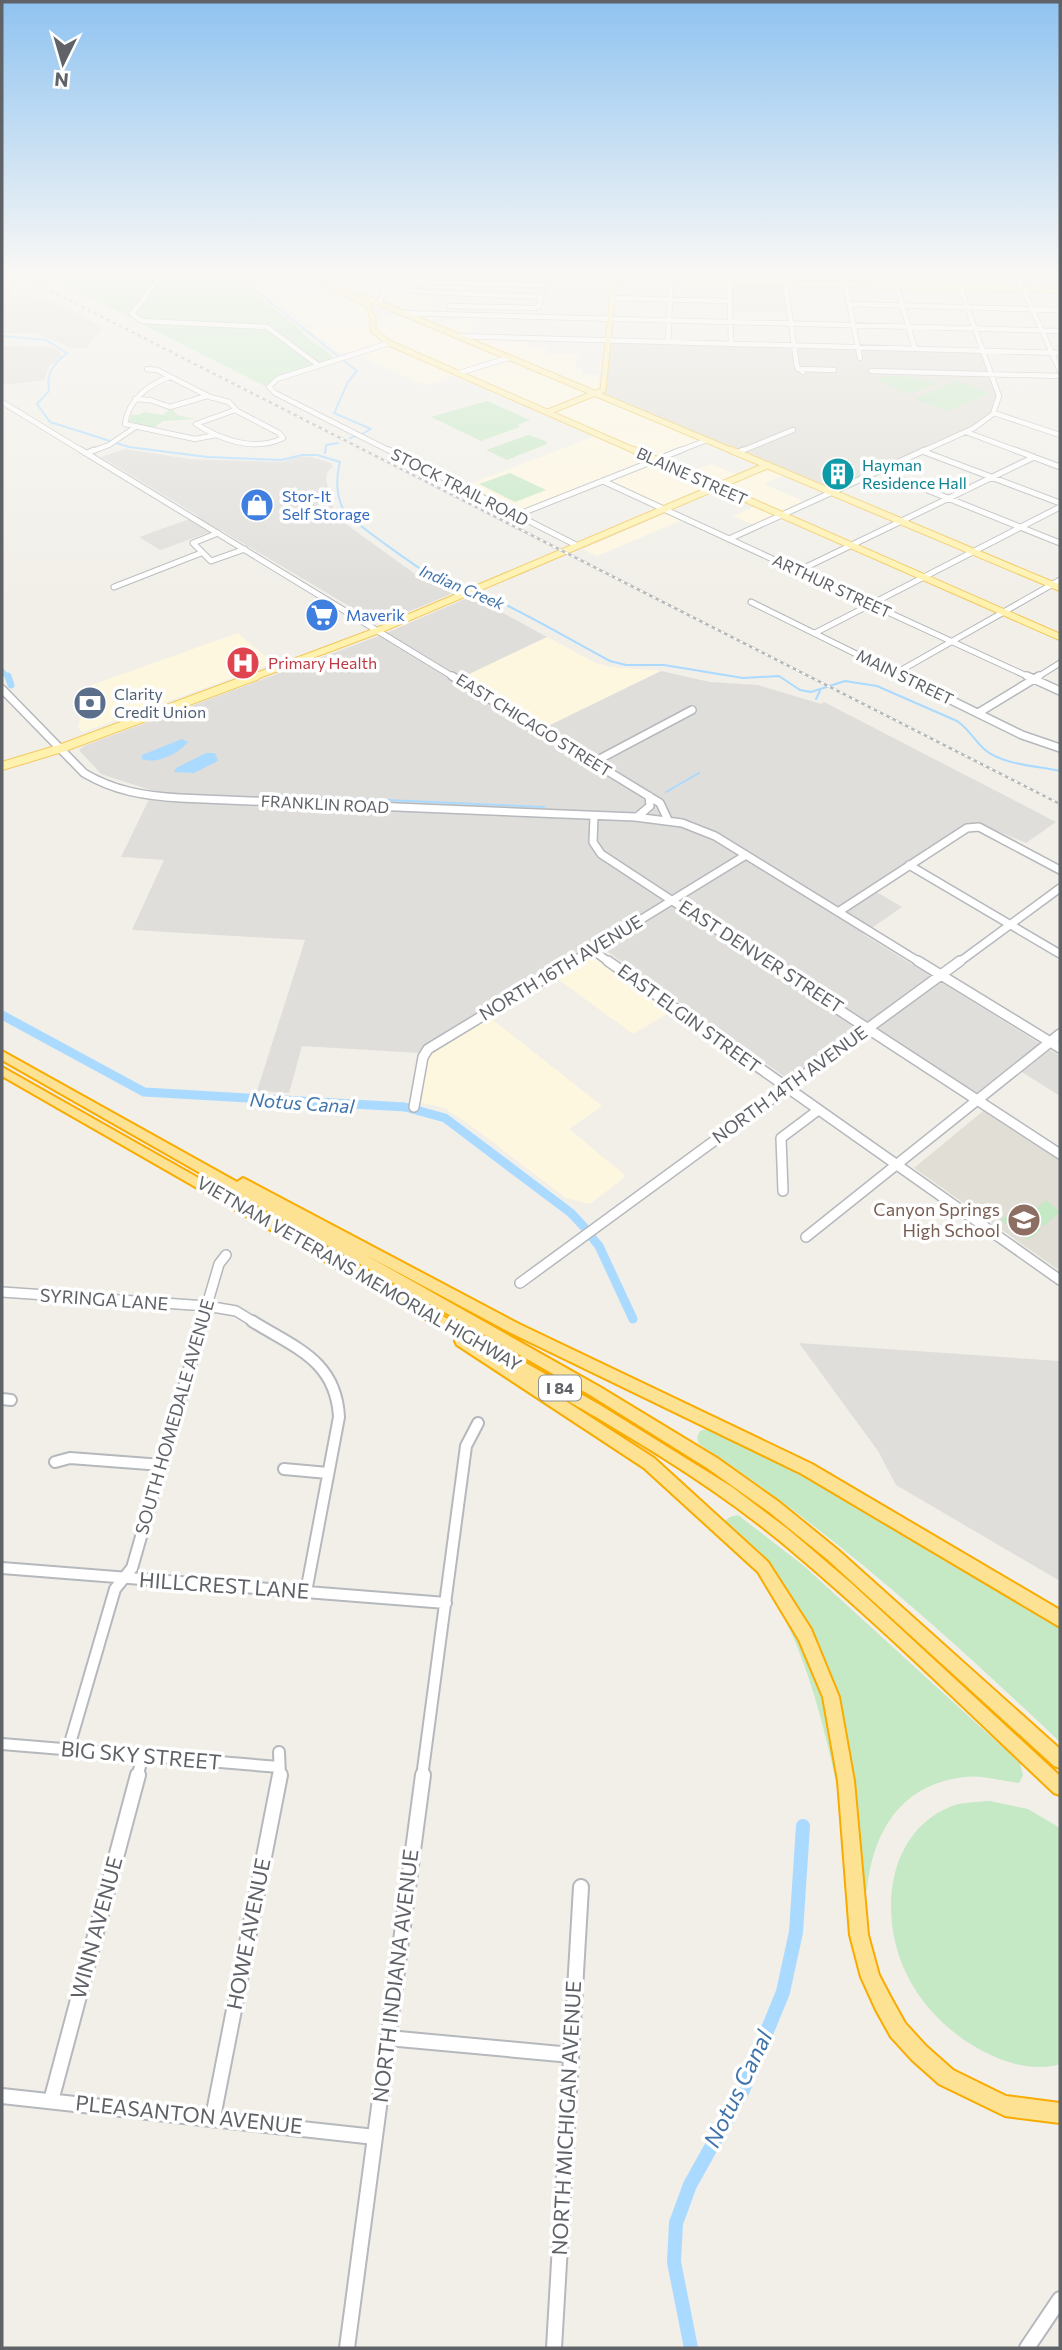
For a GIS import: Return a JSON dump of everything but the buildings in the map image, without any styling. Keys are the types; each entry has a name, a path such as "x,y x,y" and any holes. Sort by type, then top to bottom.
{"highway":[{"name":"VIETNAM VETERANS MEMORIAL HIGHWAY","path":"2,1055 595,1391 712,1464 774,1507 833,1555 1060,1760"},
{"name":"VIETNAM VETERANS MEMORIAL HIGHWAY","path":"2,1071 595,1409 727,1492 784,1535 846,1588 1060,1787"},
{"path":"139,1132 186,1152 514,1328 807,1469 1060,1619"},
{"path":"431,1317 474,1350 649,1463 763,1567 788,1602 831,1697 846,1781 859,1935 870,1976 883,2003 905,2038 946,2077 1005,2106 1060,2113"}],"main road":[{"name":"BLAINE STREET","path":"481,383 1060,637"},
{"path":"567,383 1060,588"},
{"path":"548,412 597,395 603,390 604,383"},
{"path":"2,766 62,748 379,630 537,563 545,563 578,546 768,465"}],"street":[{"path":"150,383 135,399 124,421 134,428 195,439 216,435"},
{"path":"181,383 207,396 229,402 235,410 279,433 283,438 272,443 239,442 216,435 198,425 197,422 235,410"},
{"name":"STOCK TRAIL ROAD","path":"273,383 269,387 275,394 578,546"},
{"path":"729,539 966,432 994,413 999,396 994,383"},
{"path":"135,399 150,400 170,407 207,396"},
{"name":"EAST CHICAGO STREET","path":"2,402 649,796 660,803 668,820"},
{"path":"994,413 1060,435"},
{"path":"87,453 109,445 134,428"},
{"path":"737,453 793,430"},
{"path":"966,432 1060,467"},
{"path":"517,515 707,440"},
{"path":"922,451 1060,505"},
{"path":"798,571 1034,457"},
{"path":"880,471 1060,543"},
{"name":"ARTHUR STREET","path":"603,481 1060,691"},
{"path":"816,633 1060,505"},
{"path":"218,533 193,543 211,561 244,549"},
{"path":"114,587 201,553"},
{"path":"898,672 1060,580"},
{"name":"MAIN STREET","path":"751,602 1022,735 1060,748"},
{"path":"978,713 1060,663"},
{"name":"FRANKLIN ROAD","path":"3,693 62,748 67,757 85,774 114,789 144,796 668,820"},
{"path":"594,762 692,710"},
{"path":"635,817 650,806 649,796"},
{"name":"EAST DENVER STREET","path":"594,816 593,842 601,854 1060,1154"},
{"path":"668,820 707,832 1060,1048"},
{"path":"838,912 973,827 979,827 1060,870"},
{"name":"NORTH 16TH AVENUE","path":"414,1107 423,1057 428,1049 746,855"},
{"path":"909,865 1060,954"},
{"name":"NORTH 14TH AVENUE","path":"520,1283 1060,888"},
{"name":"EAST ELGIN STREET","path":"593,950 817,1111 1060,1280"},
{"path":"806,1237 1060,1034"},
{"path":"783,1191 781,1138 817,1111"},
{"name":"SOUTH HOMEDALE AVENUE","path":"68,1749 115,1589 132,1568 219,1264 226,1255"},
{"name":"SYRINGA LANE","path":"2,1293 207,1306 236,1311 312,1358 331,1379 338,1400 339,1417 306,1592"},
{"name":"NORTH INDIANA AVENUE","path":"347,2348 467,1441 478,1423"},
{"path":"55,1462 70,1458 162,1465"},
{"path":"284,1469 328,1473"},
{"name":"HILLCREST LANE","path":"2,1568 446,1603"},
{"name":"BIG SKY STREET","path":"2,1744 279,1767"},
{"name":"HOWE AVENUE","path":"214,2117 279,1767 279,1752"},
{"name":"WINN AVENUE","path":"51,2101 143,1756"},
{"name":"NORTH MICHIGAN AVENUE","path":"554,2348 581,1887"},
{"path":"388,2038 571,2055"},
{"name":"PLEASANTON AVENUE","path":"2,2096 214,2117 375,2137"},
{"path":"1027,2348 1060,2299"}],"shaded area":[{"path":"484,383 562,383 701,440 657,458"},
{"path":"575,383 598,383 597,389"},
{"path":"602,383 994,383 999,396 997,408 974,428 832,493 597,395 601,392"},
{"path":"595,436 705,487 663,506 604,479 518,513 464,486"},
{"path":"125,449 190,459 283,462 296,456 312,457 331,463 333,466 327,473 326,480 335,513 343,522 422,579 458,591 391,619 376,622 219,529 160,550 139,537 198,516 101,457"},
{"path":"711,464 738,475 716,484 690,472"},
{"path":"769,469 784,475 764,484 805,502 754,525 733,516 760,504 724,488"},
{"path":"666,513 682,520 597,556 583,549"},
{"path":"472,596 547,637 463,677 546,727 661,671 710,682 758,685 821,704 824,702 1056,822 1026,843 980,824 968,823 868,887 902,907 863,934 1060,1056 1060,1096 1014,1067 980,1095 866,1022 788,1079 594,942 429,1042 419,1053 302,1046 289,1093 257,1091 305,940 132,930 164,860 121,857 153,791 101,774 79,750 384,634"},
{"path":"238,633 273,663 83,732 78,728 86,687"},
{"path":"547,637 596,663 611,667 661,671 546,727 462,676"},
{"path":"590,955 670,1012 633,1034 555,977"},
{"path":"488,1016 602,1106 569,1129 626,1176 590,1204 566,1198 444,1108 418,1102 429,1054"},
{"name":"Canyon Springs High School","path":"983,1111 1060,1161 1060,1271 914,1168"},
{"path":"799,1343 1060,1361 1060,1581 896,1485 878,1451"}],"green space":[{"path":"882,383 938,384 908,394"},
{"path":"952,383 961,383 990,393 948,411 914,399"},
{"path":"487,401 530,420 517,425 520,427 481,441 431,417"},
{"path":"171,408 177,415 195,419 163,421 152,429 129,421 131,415 144,412 163,415"},
{"path":"528,435 546,441 547,444 507,460 486,450"},
{"path":"510,473 546,490 515,502 479,484"},
{"path":"1046,1200 1060,1212 1044,1226 1028,1215"},
{"path":"1014,1210 1041,1230 1028,1240 1001,1220"},
{"path":"711,1428 789,1467 1060,1628 1060,1742 886,1585 795,1512 699,1444 697,1437 700,1431"},
{"path":"738,1515 804,1566 1020,1763 1023,1775 1019,1783 985,1777 965,1777 943,1781 907,1800 894,1814 876,1848 867,1890 859,1888 825,1735 797,1646 773,1598 723,1522"},
{"path":"990,1801 1028,1809 1060,1828 1060,2064 1052,2066 1026,2066 993,2056 967,2042 944,2024 924,2002 908,1977 893,1929 891,1904 894,1880 901,1856 913,1836 930,1818 952,1806"}],"water":[{"path":"182,739 188,742 173,754 154,760 142,759 142,755"},
{"path":"206,753 215,753 218,761 194,773 174,772 176,768"}],"waterway":[{"name":"Indian Creek","path":"49,383 49,391 37,404 50,422 129,447 207,457 281,460 317,455 340,462 337,485 343,509 389,547 441,581 492,598 610,661 626,665 664,665 743,678 779,676 800,690 811,692 845,681 877,686 957,721 984,749 1000,758 1060,771"},
{"path":"348,383 334,413 371,429 362,434"},
{"path":"350,438 356,436"},
{"path":"325,453 326,445 338,443"},
{"name":"Notus Canal","path":"2,671 8,678"},
{"name":"Notus Canal","path":"8,678 11,685"},
{"path":"816,699 820,691"},
{"path":"666,792 699,773"},
{"path":"273,795 544,807"},
{"name":"Notus Canal","path":"2,1015 144,1092 405,1107 445,1118 571,1213 584,1227"},
{"name":"Notus Canal","path":"590,1235 599,1246 633,1319"},
{"name":"Notus Canal","path":"691,2348 674,2262 676,2223 690,2185 743,2090 783,1992 796,1932 803,1826"}],"railway":[{"path":"232,383 1060,804"}],"place":[{"name":"Hayman Residence Hall","path":"838,474"},
{"name":"Stor-It Self Storage","path":"257,505"},
{"name":"Maverik","path":"322,615"},
{"name":"Primary Health","path":"243,663"},
{"name":"Clarity Credit Union","path":"90,703"},
{"name":"Canyon Springs High School","path":"1024,1220"}]}
